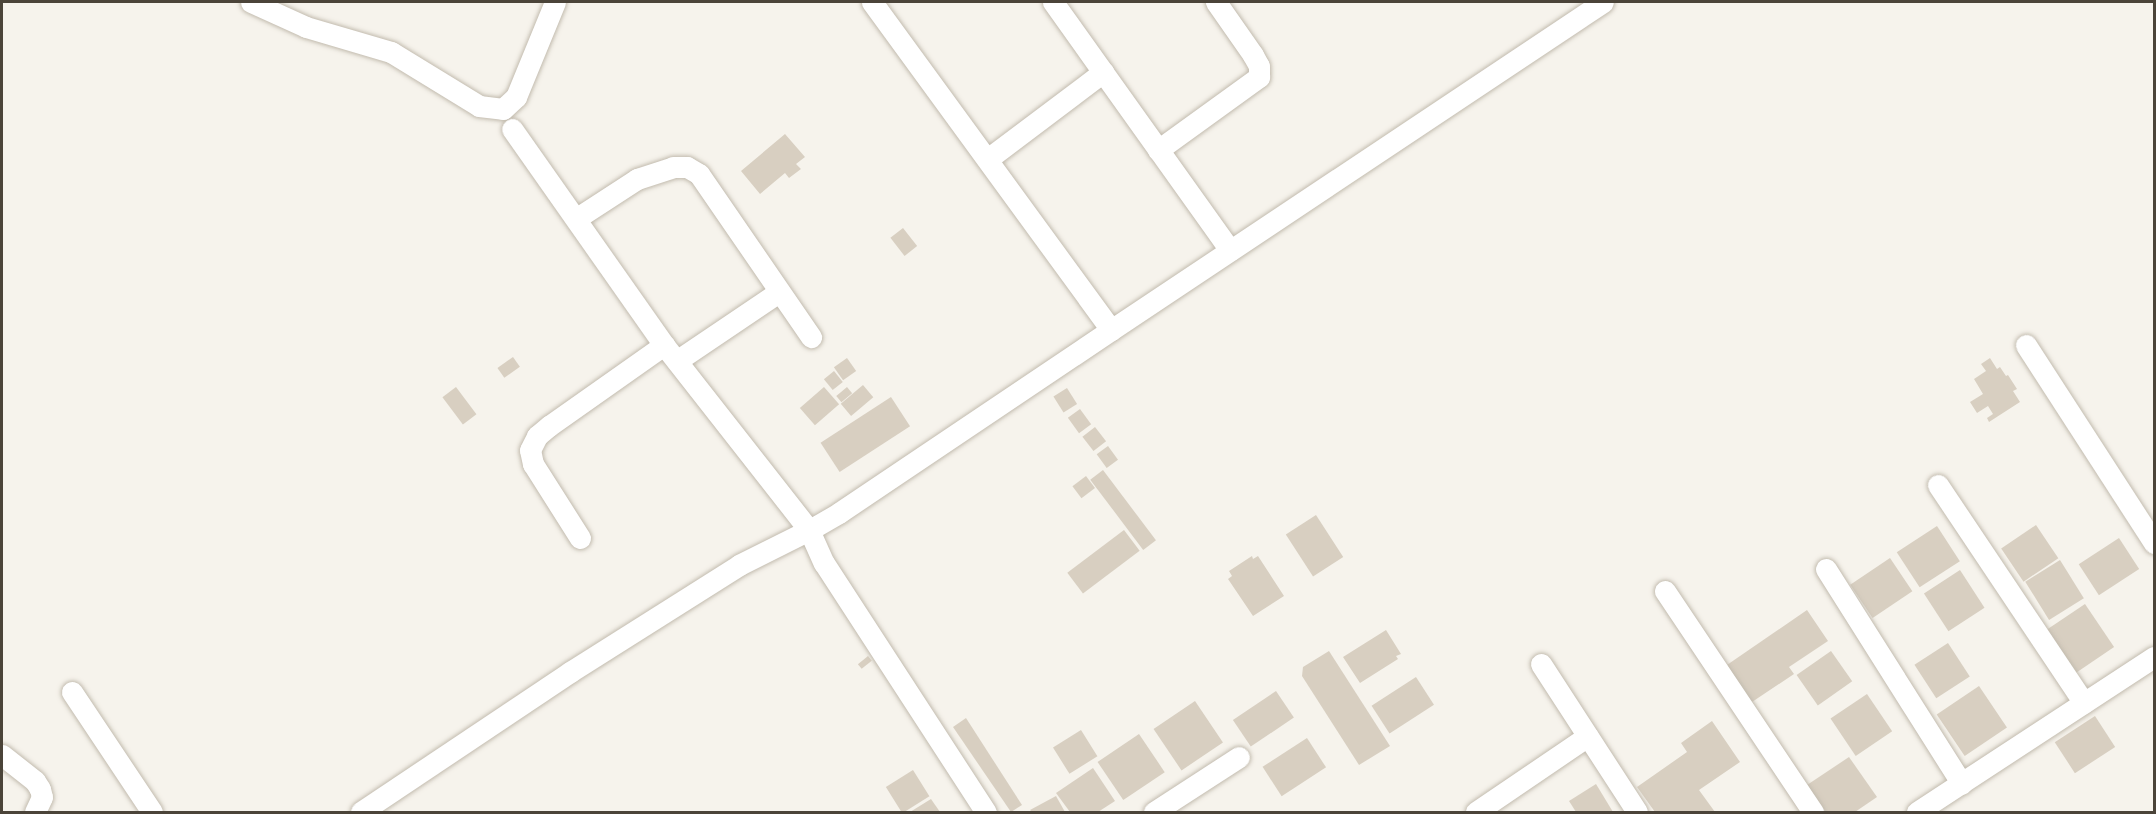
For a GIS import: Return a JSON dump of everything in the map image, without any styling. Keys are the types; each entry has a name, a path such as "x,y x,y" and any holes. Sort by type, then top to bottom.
{"street":[{"path":"251,2 306,27 391,52 479,106 502,109 516,97 555,2"},
{"path":"872,2 989,158 1111,330"},
{"path":"1053,2 1230,250"},
{"path":"1158,150 1259,77 1259,66 1253,55 1216,2"},
{"path":"361,813 570,672 739,565 849,507 1603,2"},
{"path":"989,158 1103,72"},
{"path":"512,129 671,352 809,530 824,563 986,813"},
{"path":"577,218 637,179 673,166 687,166 699,174 811,337"},
{"path":"580,538 533,464 530,450 537,436 549,426 671,352 780,292"},
{"path":"2026,345 2152,535"},
{"path":"1938,485 2084,703"},
{"path":"1826,569 1962,784"},
{"path":"1665,591 1813,813"},
{"path":"1917,813 2154,657"},
{"path":"1541,664 1637,813"},
{"path":"72,692 152,813"},
{"path":"1476,813 1588,736"},
{"path":"2,755 35,781 40,789 42,797 35,813"},
{"path":"1154,813 1239,757"}],"building":[{"path":"785,134 805,157 796,164 801,169 789,178 785,173 760,194 741,171"},
{"path":"903,228 917,246 905,256 890,238"},
{"path":"513,357 520,367 504,378 497,368"},
{"path":"847,358 856,371 843,380 834,367"},
{"path":"1990,358 1997,369 2000,367 2006,376 2008,375 2017,389 2013,391 2020,402 1989,422 1987,418 1993,414 1988,406 1977,413 1970,402 1983,394 1974,379 1986,371 1981,364"},
{"path":"834,371 843,382 833,390 824,379"},
{"path":"863,385 873,397 851,416 841,404"},
{"path":"456,387 476,414 463,424 442,397"},
{"path":"824,387 839,404 815,425 800,408"},
{"path":"847,387 852,393 841,402 836,396"},
{"path":"1067,388 1077,404 1063,413 1053,396"},
{"path":"891,397 910,426 840,472 821,443"},
{"path":"1080,409 1091,424 1079,433 1068,418"},
{"path":"1095,427 1106,441 1093,451 1082,437"},
{"path":"1108,446 1118,460 1107,468 1097,454"},
{"path":"1103,470 1156,540 1143,550 1090,480"},
{"path":"1086,476 1095,488 1081,498 1072,486"},
{"path":"1316,515 1343,557 1313,577 1286,535"},
{"path":"2036,525 2058,558 2024,582 2001,548"},
{"path":"1937,526 1960,561 1920,587 1897,552"},
{"path":"1124,530 1140,551 1083,593 1067,573"},
{"path":"2119,538 2139,569 2099,595 2079,564"},
{"path":"1252,556 1253,559 1258,556 1284,596 1253,616 1228,579 1232,576 1229,571"},
{"path":"1890,558 1912,591 1873,618 1850,585"},
{"path":"2060,560 2084,598 2049,620 2025,582"},
{"path":"1960,570 1985,608 1948,631 1924,593"},
{"path":"2085,604 2114,647 2074,674 2045,631"},
{"path":"1807,610 1828,641 1789,667 1794,674 1749,704 1724,667"},
{"path":"1386,630 1401,654 1396,656 1398,659 1360,683 1343,657"},
{"path":"1948,643 1970,677 1936,698 1914,665"},
{"path":"1329,651 1390,746 1359,765 1302,676 1303,667"},
{"path":"1831,651 1852,681 1818,705 1797,675"},
{"path":"868,656 872,661 862,669 858,664"},
{"path":"1416,677 1434,705 1390,734 1372,706"},
{"path":"1979,686 2007,727 1965,756 1937,715"},
{"path":"1276,691 1294,718 1251,747 1233,720"},
{"path":"1867,694 1892,731 1856,756 1831,719"},
{"path":"1195,701 1223,742 1182,770 1154,729"},
{"path":"2095,716 2115,747 2075,773 2055,742"},
{"path":"966,718 1022,805 1011,812 953,727"},
{"path":"1712,721 1740,762 1699,790 1715,812 1655,812 1637,787 1687,752 1681,743"},
{"path":"1081,730 1097,756 1069,774 1053,747"},
{"path":"1139,734 1165,772 1123,800 1098,762"},
{"path":"1307,738 1326,767 1282,796 1263,767"},
{"path":"1849,757 1877,797 1855,812 1826,812 1807,785"},
{"path":"1093,768 1115,801 1098,812 1070,812 1056,793"},
{"path":"913,770 929,796 902,812 886,787"},
{"path":"1596,784 1613,812 1576,812 1569,801"},
{"path":"1056,796 1065,812 1032,812 1030,810"},
{"path":"931,799 940,812 910,812"}]}
